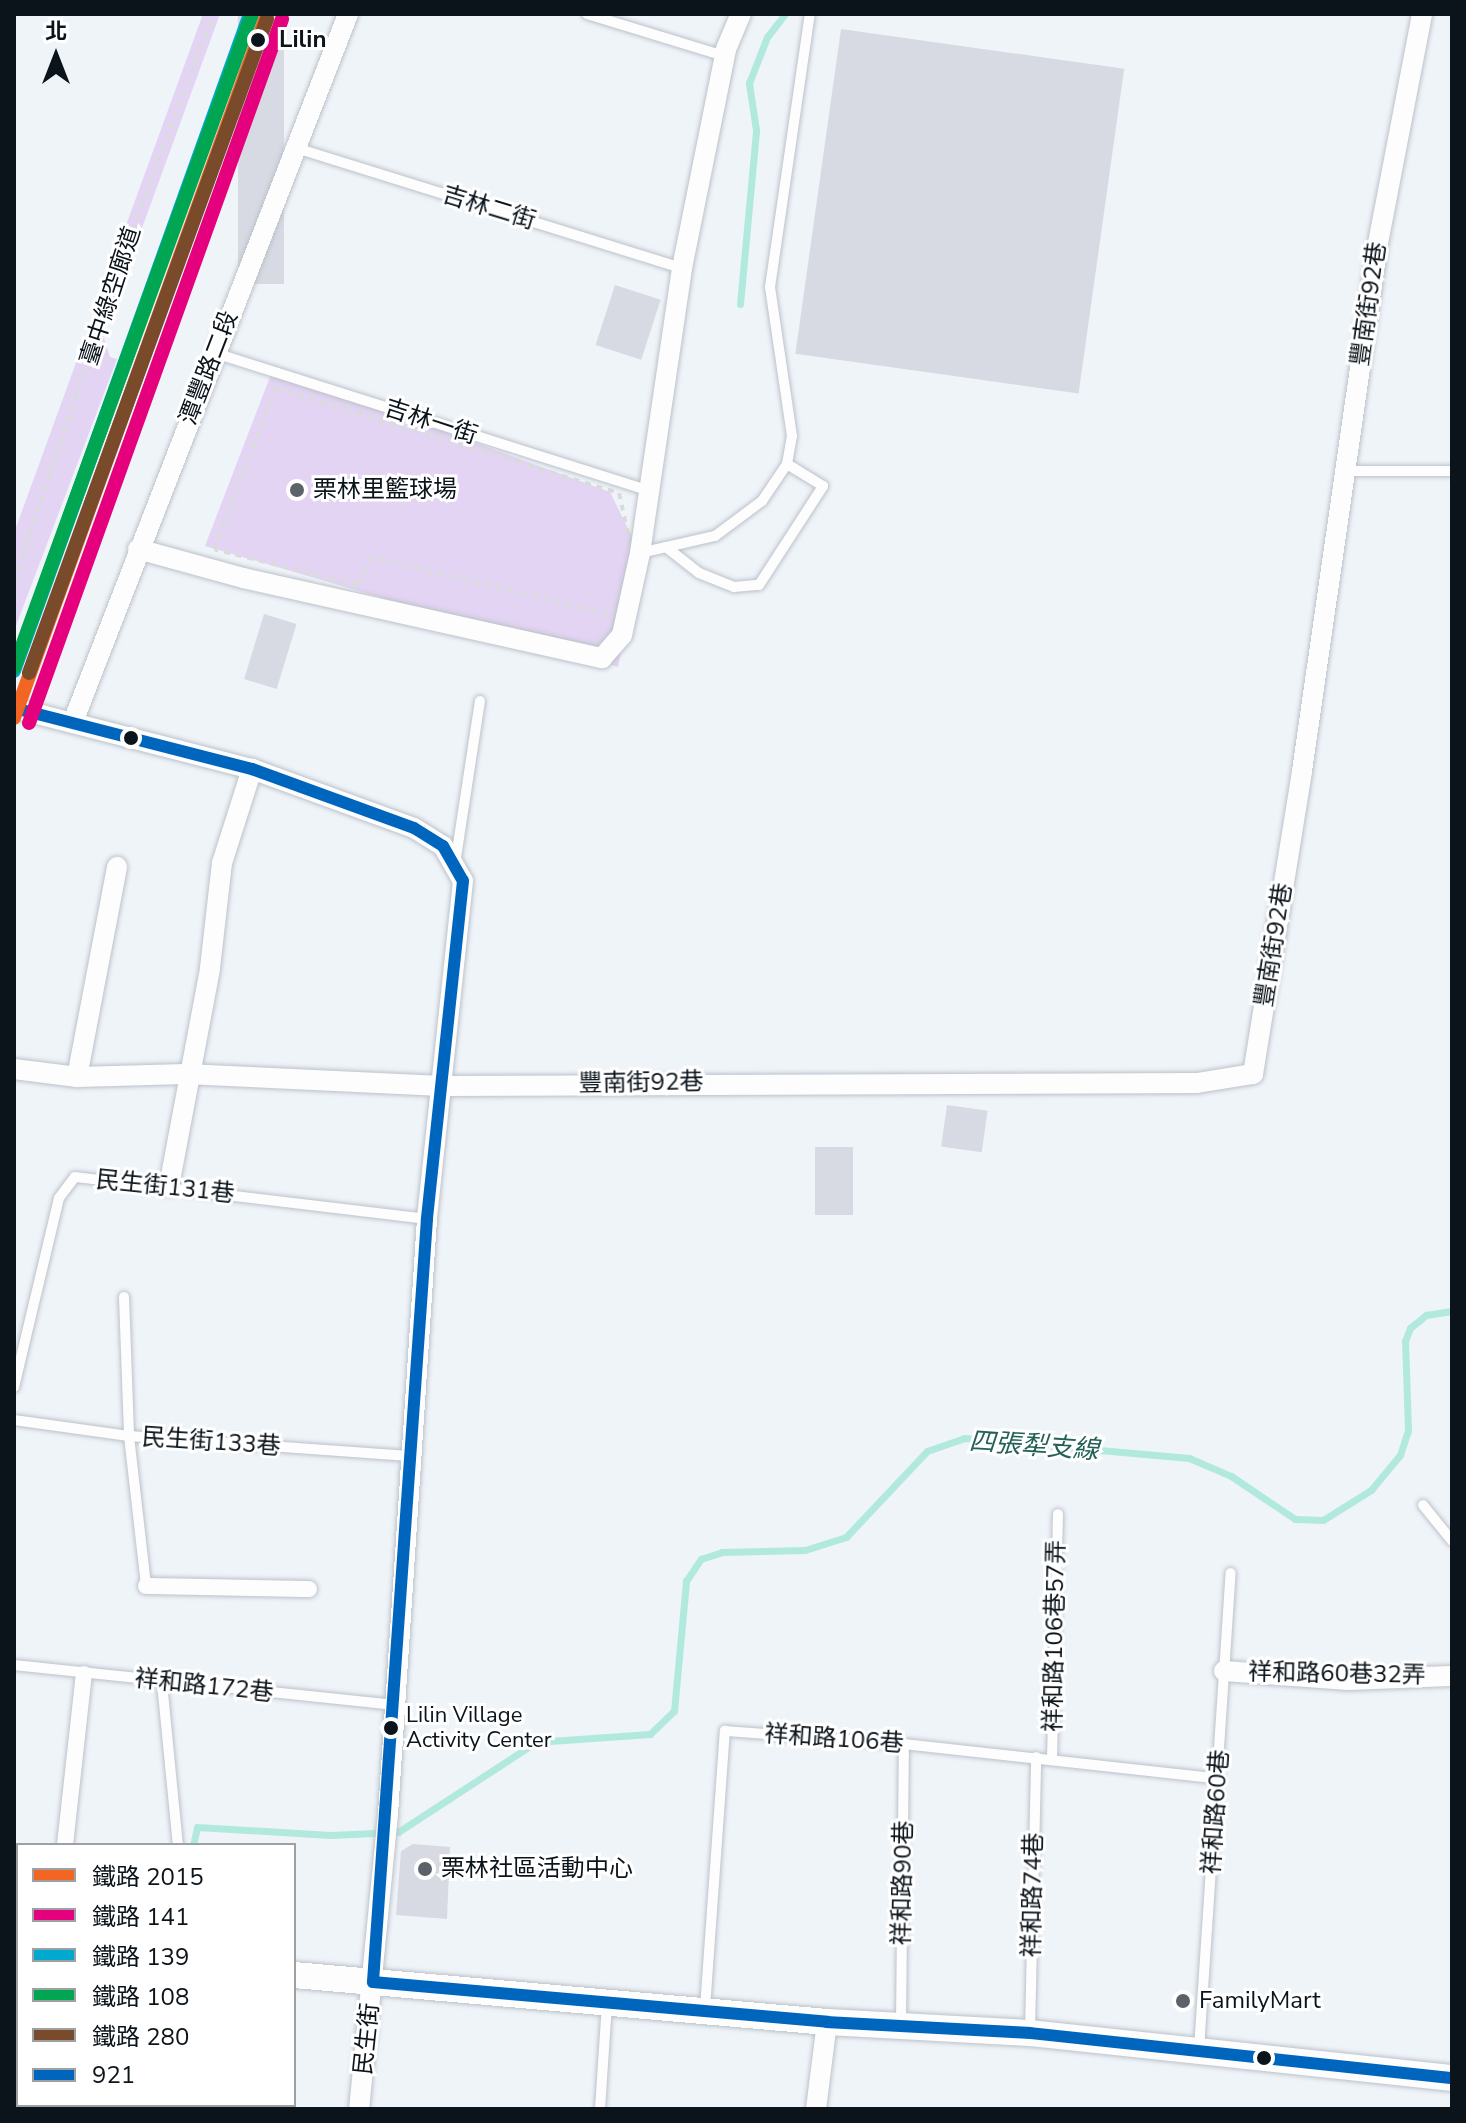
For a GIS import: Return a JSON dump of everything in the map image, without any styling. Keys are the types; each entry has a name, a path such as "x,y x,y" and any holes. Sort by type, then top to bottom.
{"street":[{"name":"潭豐路二段","path":"73,722 348,14"},
{"path":"138,549 243,578 602,658 622,635 640,553 682,268 726,49 741,14"},
{"name":"豐南街92巷","path":"442,1086 1197,1083 1253,1074 1378,243 1422,14"},
{"path":"14,708 186,756 252,769 414,828 443,846 455,866"},
{"path":"169,1186 186,1074 210,968 222,863 252,769"},
{"name":"民生街","path":"359,2109 388,1814 409,1456 427,1219 463,881 455,866"},
{"path":"77,1077 117,867"},
{"path":"14,1069 77,1077 186,1074 442,1086"},
{"path":"146,1586 309,1589"},
{"name":"祥和路60巷32弄","path":"1224,1671 1349,1680 1450,1676"},
{"path":"65,1843 84,1674"},
{"path":"296,1975 705,2008 827,2022 901,2023 1030,2033 1452,2078"},
{"path":"816,2109 827,2022"}],"lane":[{"path":"587,14 721,55 726,49"},
{"path":"640,553 715,536 762,501 787,464 792,436 770,287 810,14"},
{"name":"吉林二街","path":"296,148 682,268"},
{"name":"吉林一街","path":"215,353 647,490"},
{"path":"666,547 699,573 734,587 759,585 823,486 787,464"},
{"path":"1345,471 1452,471"},
{"path":"455,866 480,701"},
{"name":"民生街131巷","path":"14,1387 59,1198 75,1177 427,1219"},
{"path":"124,1297 129,1436 146,1586"},
{"name":"民生街133巷","path":"14,1420 129,1436 409,1456"},
{"path":"1423,1505 1452,1541"},
{"name":"祥和路106巷57弄","path":"1052,1759 1058,1514"},
{"name":"祥和路60巷","path":"1199,2051 1231,1573"},
{"name":"祥和路172巷","path":"14,1665 162,1683 395,1705"},
{"path":"162,1683 178,1843"},
{"name":"祥和路106巷","path":"705,2008 725,1731 904,1744 1219,1779"},
{"name":"祥和路90巷","path":"901,2023 904,1744"},
{"name":"祥和路74巷","path":"1030,2033 1036,1757"},
{"path":"600,2109 608,2000"}],"path":[{"name":"臺中綠空廊道","path":"14,581 112,286 213,14"},
{"path":"275,388 619,493 632,552 619,617 372,557 358,585 214,549 275,388"}],"shaded area":[{"path":"203,14 220,14 103,335 110,357 117,359 14,631 14,533"},
{"path":"273,369 610,492 640,553 618,667 205,546"}],"building":[{"path":"238,14 284,14 284,284 238,284"},
{"path":"841,29 1124,69 1079,394 795,354"},
{"path":"615,285 661,300 641,360 596,345"},
{"path":"264,614 297,624 277,689 244,679"},
{"path":"947,1105 988,1111 982,1152 941,1147"},
{"path":"815,1147 853,1147 853,1215 815,1215"},
{"name":"栗林社區活動中心","path":"413,1844 450,1847 447,1919 396,1915 401,1851"}],"waterway":[{"path":"740,304 756,130 749,83 767,37 785,14"},
{"name":"四張犁支線","path":"193,1843 197,1827 330,1835 398,1832 536,1742 650,1734 674,1711 686,1581 701,1559 722,1552 805,1550 846,1537 927,1451 964,1438 1189,1458 1231,1476 1295,1519 1323,1520 1371,1490 1400,1455 1408,1430 1405,1341 1410,1328 1426,1315 1452,1311"}],"rail line":[{"name":"139","path":"14,671 250,14"},
{"name":"108","path":"14,668 252,14"},
{"name":"2015","path":"14,718 267,14"},
{"name":"280","path":"29,673 267,19"},
{"name":"141","path":"29,723 282,19"}],"transit line":[{"name":"921","path":"14,708 252,769 414,828 443,846 463,881 427,1219 373,1982"},
{"name":"921","path":"373,1982 827,2022 1030,2033 1452,2078"}],"place":[{"name":"Lilin","path":"258,40"},
{"name":"栗林里籃球場","path":"297,490"},
{"name":"Lilin Village Activity Center","path":"391,1728"},
{"name":"栗林社區活動中心","path":"425,1869"},
{"name":"FamilyMart","path":"1183,2001"}]}
